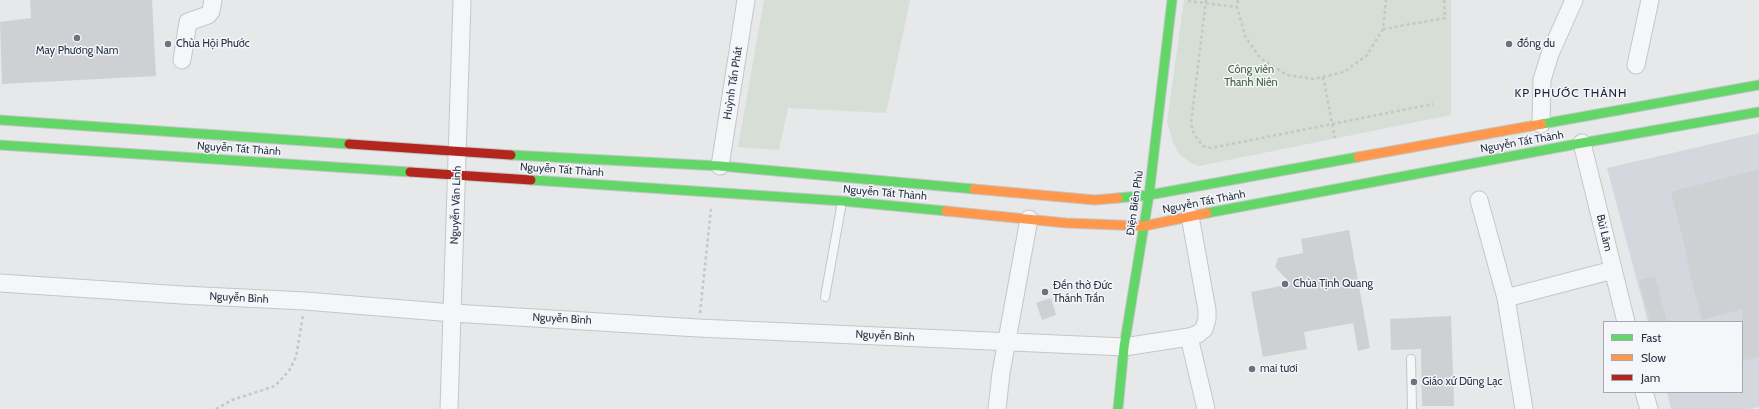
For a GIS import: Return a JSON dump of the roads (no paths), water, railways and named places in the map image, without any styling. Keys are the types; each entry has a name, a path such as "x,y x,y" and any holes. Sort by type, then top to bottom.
{"main road":[{"name":"Điện Biên Phủ","path":"1118,409 1124,347 1149,195 1172,0"},
{"name":"Nguyễn Tất Thành","path":"0,120 458,152 720,166 1095,200 1149,195 1759,85"},
{"name":"Nguyễn Tất Thành","path":"0,145 842,201 1066,223 1144,226 1190,216 1582,143 1759,112"}],"street":[{"path":"182,60 188,22 208,15 211,11 213,0"},
{"name":"Nguyễn Văn Linh","path":"449,409 458,176 462,0"},
{"name":"Huỳnh Tấn Phát","path":"720,166 746,0"},
{"path":"1541,124 1542,80 1550,54 1574,0"},
{"path":"1636,65 1650,0"},
{"name":"Bùi Lâm","path":"1582,143 1626,321"},
{"path":"1480,200 1506,298 1524,409"},
{"path":"1190,216 1207,319 1204,329 1198,334 1189,337 1206,409"},
{"path":"997,409 1007,342 1029,219"},
{"path":"1506,298 1612,270"},
{"name":"Nguyễn Bình","path":"0,283 182,295 305,301 453,313 698,328 1124,347 1189,337"},
{"path":"1644,393 1649,409"}],"lane":[{"path":"825,298 842,201"},
{"path":"1411,359 1412,409"}],"place":[{"name":"May Phương Nam","path":"77,38"},
{"name":"Chùa Hội Phước","path":"168,44"},
{"name":"đồng du","path":"1509,44"},
{"name":"Chùa Tịnh Quang","path":"1285,284"},
{"name":"Đền thờ Đức Thánh Trần","path":"1045,292"},
{"name":"mai tươi","path":"1252,369"},
{"name":"Giáo xứ Dũng Lạc","path":"1414,382"}],"district":[{"name":"KP PHƯỚC THÀNH","path":"1571,93"}],"park label":[{"name":"Công viên Thanh Niên","path":"1251,76"}]}
